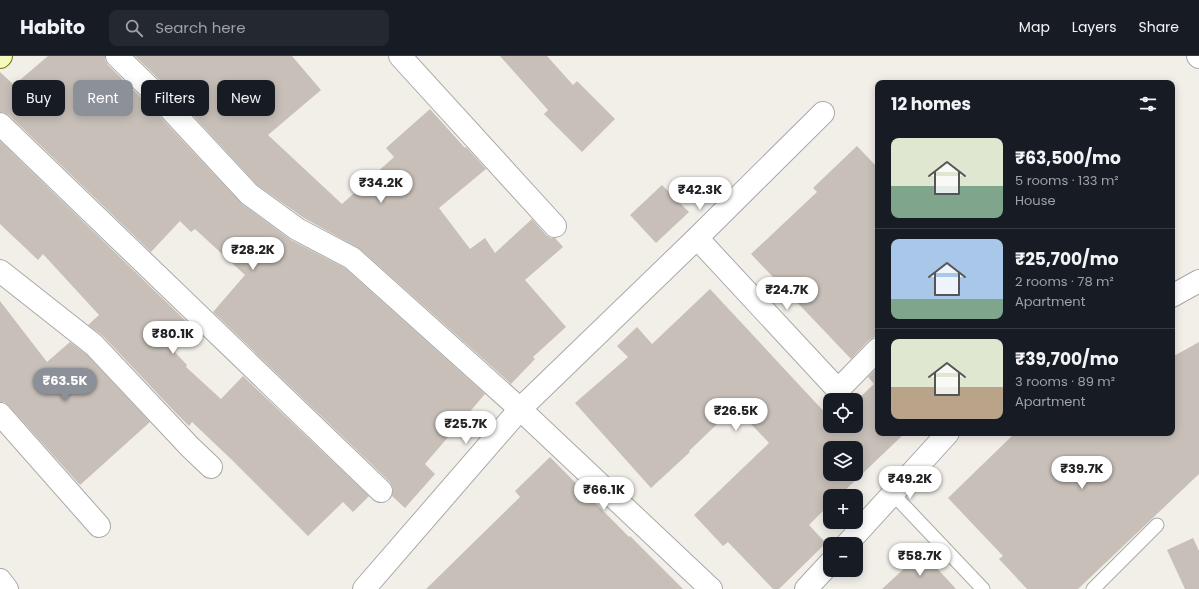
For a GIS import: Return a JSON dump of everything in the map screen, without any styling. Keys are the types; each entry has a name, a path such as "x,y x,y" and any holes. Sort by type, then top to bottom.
{"street":[{"path":"117,56 157,95 249,194 297,229 352,258 520,409 711,589"},
{"path":"400,56 555,226"},
{"path":"364,589 520,409 697,238 823,113"},
{"path":"0,124 381,491"},
{"path":"697,238 838,390 875,352"},
{"path":"0,271 94,345 190,447 211,467"},
{"path":"1175,294 1199,281"},
{"path":"0,414 99,526"},
{"path":"853,537 945,436"},
{"path":"806,589 823,571"},
{"path":"0,580 7,589"}],"lane":[{"path":"893,494 983,589"},
{"path":"1093,589 1157,525"}],"building":[{"path":"48,56 105,56 105,60 108,65 123,80 73,80 73,116 133,116 133,89 141,97 141,116 159,116 242,204 291,240 345,268 485,394 425,464 435,474 405,508 392,496 393,488 390,482 213,312 245,275 195,229 191,232 180,221 151,252 9,115 0,112 0,72 12,83 12,116 65,116 65,80 20,80"},
{"path":"135,56 292,56 321,90 268,135 342,204 394,157 386,148 430,109 486,169 439,208 470,249 485,238 495,253 532,219 546,235 551,238 555,238 563,247 525,280 566,327 533,357 535,359 511,384 360,249 304,218 257,185 194,116 209,116 209,80 160,80"},
{"path":"500,56 547,56 573,85 577,81 615,119 582,152 544,114 548,110"},
{"path":"0,141 191,326 170,347 187,365 186,367 221,399 243,376 369,496 353,512 343,502 308,536 192,422 189,426 103,336 88,325 99,315 43,254 38,260 0,224"},
{"path":"857,146 875,165 875,337 869,340 851,359 751,254 817,192 813,188"},
{"path":"662,185 689,212 656,243 630,215"},
{"path":"710,289 823,410 823,433 863,433 863,394 874,384 868,377 875,370 875,436 902,436 863,473 863,441 823,441 823,481 855,481 846,489 823,489 823,511 809,525 823,540 823,546 779,589 773,589 728,542 723,546 694,515 769,443 735,407 651,488 575,403 628,357 617,346 637,327 652,344"},
{"path":"0,301 47,362 70,342 86,354 150,422 80,485 9,406 4,402 0,402"},
{"path":"1199,342 1199,474 1078,589 1027,589 999,559 1003,556 948,498 1012,436 1175,436 1175,355"},
{"path":"550,457 683,589 426,589 520,497 515,491"},
{"path":"1193,538 1199,551 1199,589 1185,589 1167,550"},
{"path":"922,552 956,589 882,589"}]}
